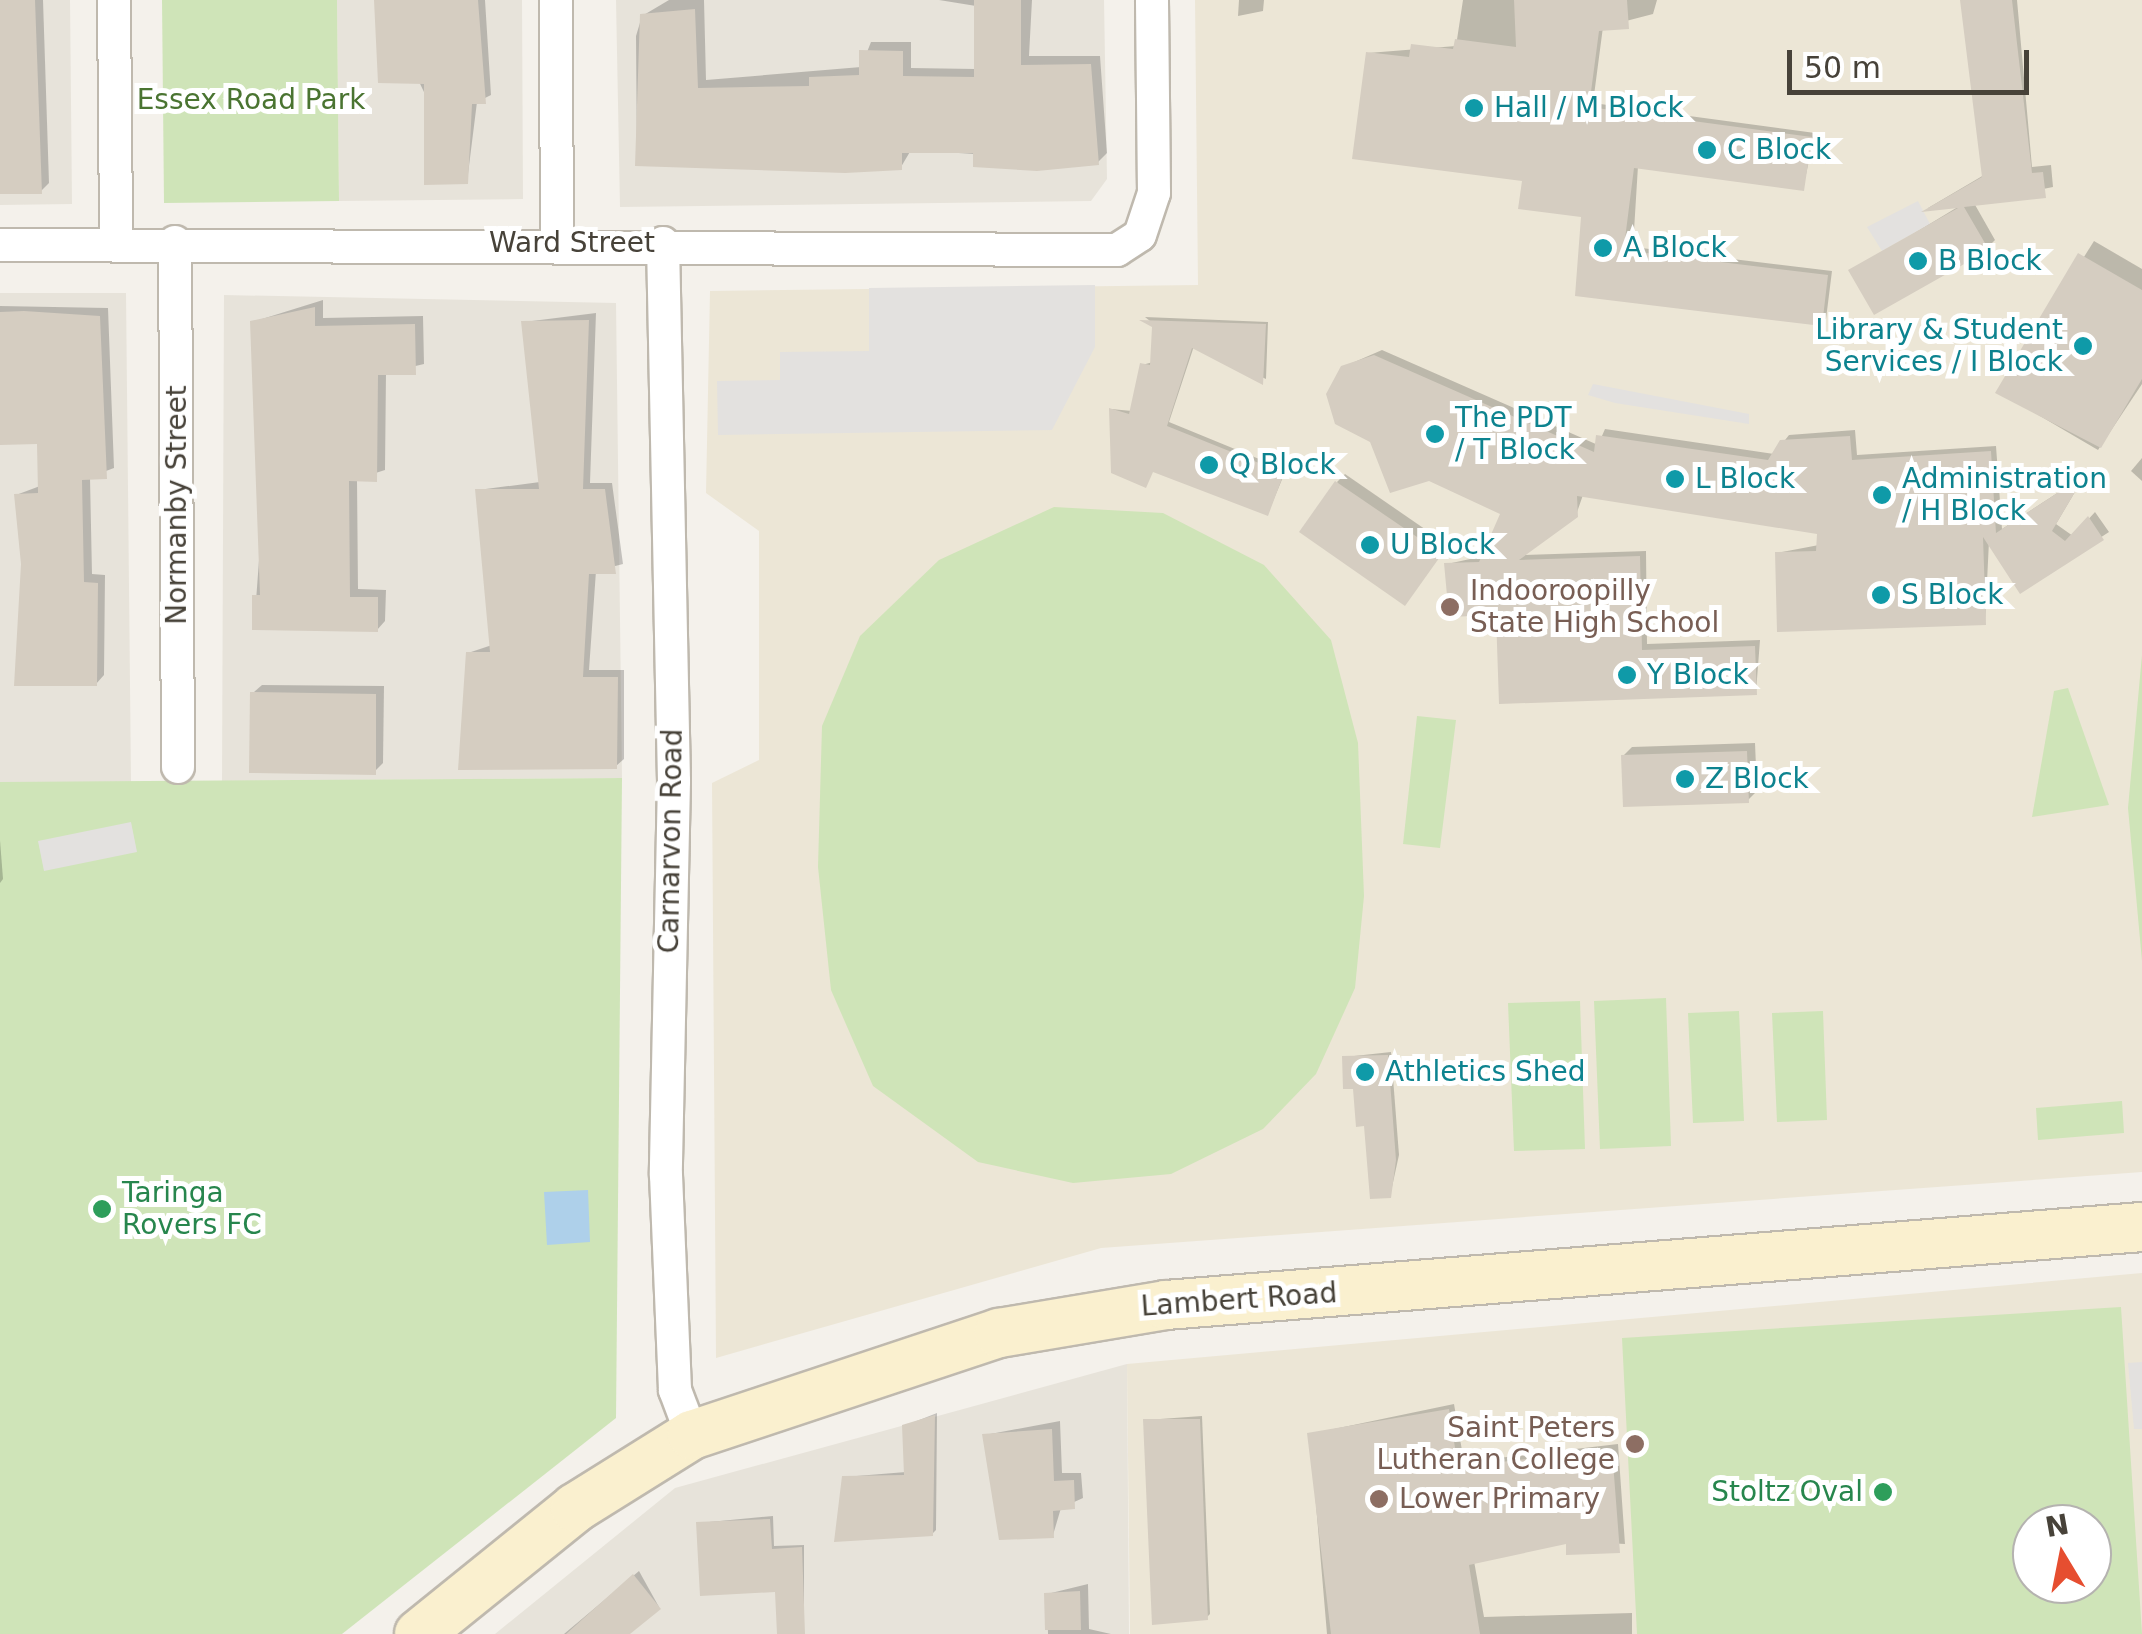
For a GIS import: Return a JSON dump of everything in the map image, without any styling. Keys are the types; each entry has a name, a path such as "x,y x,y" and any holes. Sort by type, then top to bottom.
{"main road":[{"name":"Lambert Road","path":"420,1634 590,1498 692,1436 863,1373 1083,1313 2142,1228"}],"street":[{"path":"114,0 116,242"},
{"path":"556,0 557,243"},
{"name":"Ward Street","path":"0,244 663,243 1117,250 1140,235 1154,193 1152,0"},
{"name":"Normanby Street","path":"175,242 178,767"},
{"name":"Carnarvon Road","path":"663,243 674,781 666,1175 674,1390 692,1436"}],"shaded area":[{"path":"0,0 70,0 72,204 0,205"},
{"path":"337,0 522,0 523,199 339,201"},
{"path":"616,0 1104,0 1107,179 1091,201 620,207"},
{"name":"Indooroopilly State High School","path":"1195,0 2142,0 2142,1172 1101,1248 716,1358 712,783 759,760 759,531 706,493 710,291 1198,285"},
{"path":"1918,201 1930,224 1882,251 1867,227"},
{"path":"1095,285 1095,347 1052,430 718,435 717,381 780,380 780,352 869,351 869,288"},
{"path":"0,293 126,293 131,782 0,782"},
{"path":"224,295 616,303 622,778 222,781"},
{"path":"1593,384 1749,414 1749,424 1615,403 1588,395"},
{"path":"131,822 137,852 44,871 38,841"},
{"name":"Saint Peters Lutheran College","path":"2142,1273 2142,1634 1130,1634 1127,1364"},
{"path":"2142,1362 2142,1429 2134,1429 2128,1363"},
{"path":"1127,1364 1129,1634 495,1634 675,1488"}],"green space":[{"name":"Essex Road Park","path":"162,0 337,0 339,201 164,203"},
{"path":"1054,507 1163,513 1264,565 1331,640 1358,743 1364,896 1355,988 1316,1074 1263,1129 1171,1174 1073,1183 978,1162 873,1086 831,990 818,867 822,726 860,636 939,560"},
{"path":"2142,655 2142,961 2128,808"},
{"path":"2068,688 2109,805 2032,817 2054,691"},
{"path":"1417,716 1456,720 1440,848 1403,844"},
{"path":"622,778 616,1418 342,1634 0,1634 0,782"},
{"path":"1666,998 1671,1146 1600,1149 1594,1001"},
{"path":"1580,1001 1585,1149 1514,1151 1508,1003"},
{"path":"1739,1011 1744,1121 1693,1123 1688,1013"},
{"path":"1823,1011 1827,1120 1777,1122 1772,1013"},
{"path":"2122,1101 2124,1133 2038,1140 2036,1108"},
{"name":"Stoltz Oval","path":"2121,1307 2142,1634 1637,1634 1622,1338"}],"water":[{"path":"588,1190 590,1242 547,1245 544,1192"}],"building":[{"path":"0,0 35,0 42,194 0,194"},
{"path":"374,0 478,0 486,104 472,104 468,184 424,185 424,84 378,83"},
{"path":"974,0 1021,0 1021,65 1091,64 1099,165 1037,171 973,167 973,153 902,153 902,170 845,173 635,166 640,14 695,9 698,88 809,86 809,77 859,75 859,50 903,51 903,76 974,77"},
{"path":"1514,0 1627,0 1629,29 1599,31 1589,107 1812,137 1804,191 1634,168 1625,239 1630,251 1828,275 1822,326 1575,296 1581,217 1518,209 1522,181 1352,159 1366,52 1409,57 1411,44 1453,49 1455,39 1516,47"},
{"path":"1960,0 2012,0 2032,173 2043,172 2046,198 1964,207 1989,250 1874,315 1848,270 1958,208 1921,212 1982,177"},
{"name":"Library & Student Services / I Block","path":"2078,253 2142,290 2142,379 2101,448 1995,393"},
{"path":"315,307 315,326 415,324 416,375 378,375 377,482 349,481 350,597 378,597 378,632 252,630 252,595 260,595 250,321"},
{"path":"0,312 100,316 107,479 82,480 84,582 98,583 97,686 14,686 21,564 14,494 38,493 37,444 0,445"},
{"path":"589,320 583,489 605,489 616,574 589,574 583,677 618,677 617,769 458,770 466,652 490,652 475,489 539,489 521,321"},
{"path":"1139,320 1266,324 1263,385 1192,348 1167,426 1284,473 1268,516 1153,472 1146,488 1111,473 1109,408 1129,414 1140,363 1150,365 1152,327"},
{"path":"1374,355 1594,452 1596,435 1768,460 1780,440 1850,436 1852,460 1991,451 1996,533 2085,475 2052,531 2065,541 2088,516 2104,540 2020,594 1983,537 1986,625 1777,632 1775,552 1816,551 1817,534 1577,496 1578,517 1519,560 1640,556 1642,650 1755,646 1757,695 1499,704 1496,615 1449,617 1444,563 1479,562 1500,514 1429,481 1390,493 1370,442 1335,424 1326,394 1341,366"},
{"name":"U Block","path":"1335,481 1442,554 1405,606 1299,532"},
{"path":"250,692 376,694 376,775 249,773"},
{"name":"Z Block","path":"1747,751 1749,803 1623,807 1621,755"},
{"path":"1388,1055 1396,1160 1391,1198 1370,1199 1364,1126 1356,1127 1353,1089 1343,1089 1342,1056"},
{"path":"1449,1409 1458,1467 1612,1449 1620,1553 1566,1555 1566,1544 1469,1565 1480,1634 1331,1634 1307,1433"},
{"path":"935,1415 933,1536 834,1542 842,1476 904,1475 902,1425"},
{"path":"1143,1419 1200,1419 1208,1620 1152,1625"},
{"path":"1052,1429 1054,1481 1074,1480 1075,1509 1053,1511 1054,1538 999,1540 982,1434"},
{"path":"770,1519 772,1549 802,1547 805,1634 777,1634 775,1592 700,1596 696,1522"},
{"path":"633,1574 661,1609 630,1634 566,1634"},
{"path":"1080,1591 1081,1630 1045,1630 1044,1593"}],"place":[{"name":"Hall / M Block","path":"1474,108"},
{"name":"C Block","path":"1707,150"},
{"name":"A Block","path":"1603,248"},
{"name":"B Block","path":"1918,261"},
{"name":"Library & Student Services / I Block","path":"2083,346"},
{"name":"The PDT / T Block","path":"1435,434"},
{"name":"Q Block","path":"1209,465"},
{"name":"L Block","path":"1675,479"},
{"name":"Administration / H Block","path":"1882,495"},
{"name":"U Block","path":"1370,545"},
{"name":"S Block","path":"1881,595"},
{"name":"Indooroopilly State High School","path":"1450,607"},
{"name":"Y Block","path":"1627,675"},
{"name":"Z Block","path":"1685,779"},
{"name":"Athletics Shed","path":"1365,1072"},
{"name":"Taringa Rovers FC","path":"102,1209"},
{"name":"Saint Peters Lutheran College","path":"1635,1444"},
{"name":"Stoltz Oval","path":"1883,1492"},
{"name":"Lower Primary","path":"1379,1499"}]}
